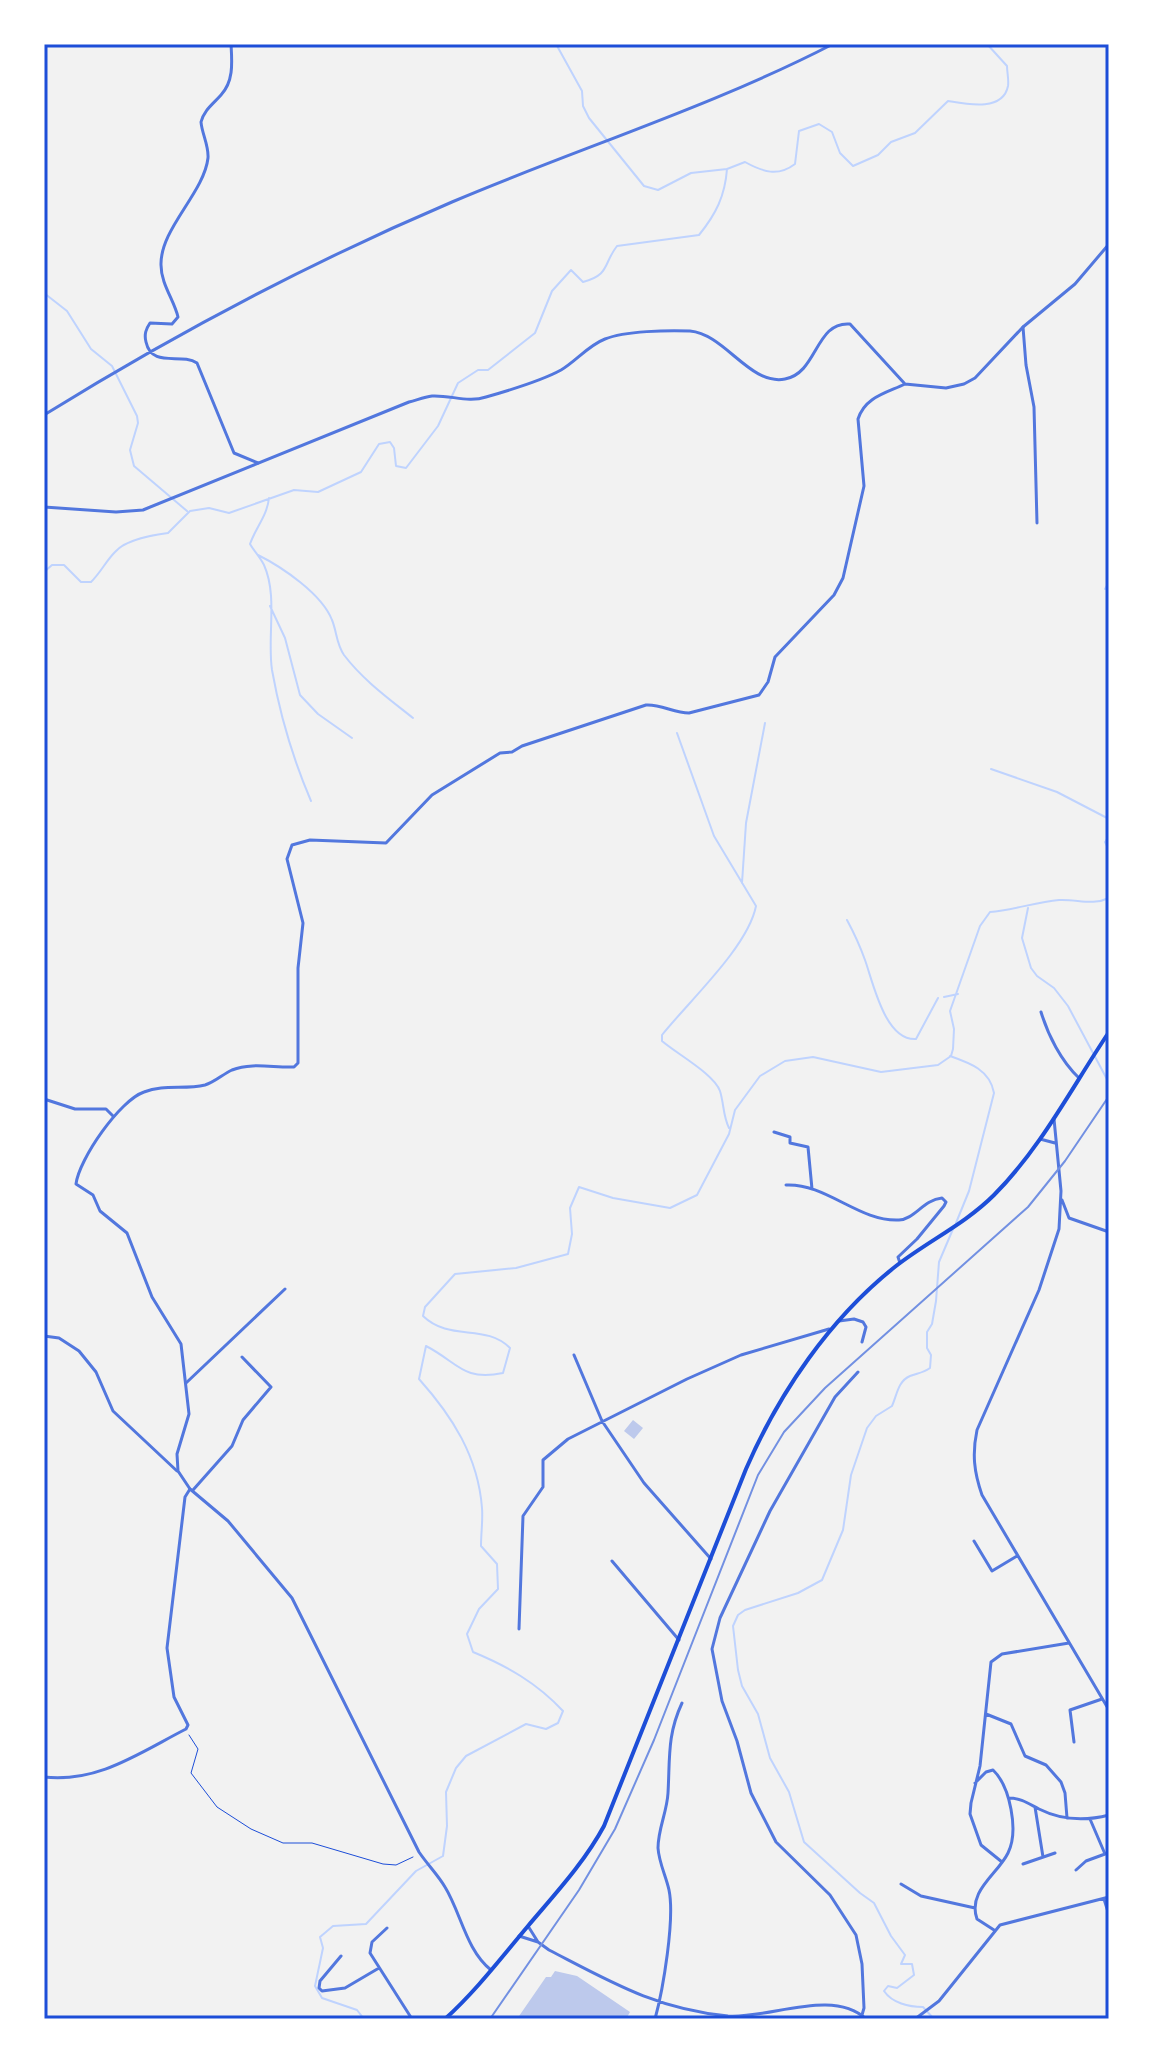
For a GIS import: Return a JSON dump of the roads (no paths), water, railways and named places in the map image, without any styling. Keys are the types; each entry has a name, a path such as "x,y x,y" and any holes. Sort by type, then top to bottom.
{"main road":[{"path":"445,2019 491,1970 596,1842 759,1440 772,1415 833,1328 864,1293 900,1263 977,1211 1008,1181 1040,1139 1109,1032"}],"street":[{"path":"231,44 232,64 227,87 208,108 201,122 207,148 206,166 166,243 161,260 164,280 178,317 172,324 150,323 145,336 148,348 158,357 186,358 197,363 234,453 259,464"},
{"path":"44,415 215,315 327,258 454,201 757,81 833,44"},
{"path":"178,1471 177,1454 189,1414 181,1344 152,1297 131,1239 100,1211 93,1195 76,1184 82,1162 113,1116 144,1091 203,1085 240,1068 271,1065 294,1067 298,1063 298,968 303,923 287,859 289,849 296,842 310,840 386,843 432,795 500,753 512,752 646,705 689,713 759,695 765,690 775,657 834,595 843,578 863,499 858,419 862,406 905,384 933,388 964,384 985,369 1023,327 1075,284 1109,244"},
{"path":"44,507 131,511 160,504 409,402 435,396 469,400 550,375 608,338 686,331 706,335 755,371 776,379 786,379 805,368 829,331 845,323 854,326 905,384"},
{"path":"1023,327 1034,407 1037,523"},
{"path":"1041,1012 1060,1054 1079,1078"},
{"path":"44,1099 75,1109 106,1109 113,1116"},
{"path":"1053,1118 1061,1197 1059,1229 1051,1257 977,1430 973,1449 975,1474 982,1495 1109,1710"},
{"path":"1048,1127 1056,1145"},
{"path":"774,1132 790,1137 790,1143 808,1147 812,1189"},
{"path":"1040,1139 1056,1145"},
{"path":"786,1185 812,1189 875,1217 901,1220 928,1201 938,1198 945,1200 944,1206 917,1239 898,1257 900,1263"},
{"path":"1061,1197 1069,1218 1109,1232"},
{"path":"186,1383 285,1289"},
{"path":"839,1321 854,1319 863,1322 866,1327 862,1342"},
{"path":"519,1629 523,1516 543,1487 543,1460 568,1439 741,1355 833,1328"},
{"path":"44,1336 59,1338 79,1351 96,1372 113,1411 178,1471 191,1490 228,1521 292,1598 419,1852 445,1887 464,1930 491,1970"},
{"path":"574,1355 602,1421 644,1483 711,1559"},
{"path":"44,1777 67,1779 98,1774 186,1729 188,1722 174,1697 167,1648 185,1497 232,1446 243,1420 271,1387 242,1357"},
{"path":"858,1372 835,1397 770,1511 720,1618 712,1649 722,1701 751,1793 776,1842 830,1895 856,1935 862,1964 862,2015"},
{"path":"974,1541 992,1571 1017,1556"},
{"path":"612,1561 679,1640"},
{"path":"1002,1862 981,1845 972,1825 971,1803 980,1766 989,1670 996,1657 1010,1652 1069,1643"},
{"path":"1074,1742 1070,1710 1102,1699"},
{"path":"655,2019 671,1911 669,1889 658,1847 668,1797 671,1733 682,1703"},
{"path":"985,1713 1011,1724 1025,1756 1052,1770 1065,1793 1067,1818"},
{"path":"975,1783 986,1772 993,1770 1009,1798 1010,1849 981,1889 975,1908 977,1919 994,1930"},
{"path":"1009,1798 1021,1799 1067,1818 1090,1819 1109,1815"},
{"path":"1035,1807 1043,1857"},
{"path":"1076,1870 1086,1861 1105,1854 1090,1819"},
{"path":"1023,1864 1055,1853"},
{"path":"901,1884 921,1896 975,1908"},
{"path":"915,2019 932,2008 994,1930 1008,1921 1106,1898 1109,1915"},
{"path":"528,1926 538,1942"},
{"path":"387,1928 370,1946 370,1953 412,2019"},
{"path":"519,1936 538,1942 634,1994 659,2003 731,2016 822,2004 844,2006 866,2019"},
{"path":"341,1956 320,1981 322,1991 351,1985 379,1968"}],"waterway":[{"path":"556,44 582,91 583,106 589,118 644,186 658,190 691,173 727,169"},
{"path":"44,572 52,565 64,565 81,582 91,582 120,548 140,538 168,533 190,511 209,508 229,513 294,490 318,492 361,472 379,444 390,442 394,448 396,466 406,468 438,426 458,383 478,370 488,370 535,333 552,291 571,270 583,282 602,272 617,246 699,235 719,204 727,169 745,162 770,172 789,168 795,164 799,131 819,124 832,132 840,153 853,166 878,155 891,142 915,133 948,101 983,104 999,100 1008,86 1007,66 987,44"},
{"path":"44,293 67,311 91,349 112,366 137,416 130,450 134,466 187,511"},
{"path":"269,498 250,544 268,577 272,670 288,737 311,801"},
{"path":"258,555 311,591 327,610 339,646 351,664 413,718"},
{"path":"1105,589 1109,582"},
{"path":"270,606 285,638 300,695 318,714 352,738"},
{"path":"742,883 746,823 765,723"},
{"path":"677,733 714,836 756,906 751,922 730,956 662,1035 662,1041 703,1071 716,1085 729,1128"},
{"path":"991,769 1057,792 1109,819"},
{"path":"1109,836 1105,842 1109,850"},
{"path":"364,2019 357,2010 322,1998 315,1986 323,1948 320,1937 333,1926 366,1924 416,1871 443,1856 447,1826 446,1792 456,1768 466,1756 526,1724 546,1729 558,1723 563,1711 521,1676 473,1652 467,1634 479,1609 498,1589 497,1564 481,1546 482,1508 469,1454 452,1422 419,1379 426,1346 462,1369 478,1375 503,1373 510,1348 490,1336 433,1324 423,1316 425,1307 455,1274 516,1268 568,1254 572,1234 570,1208 579,1187 613,1198 670,1208 697,1195 729,1134 735,1110 760,1076 785,1061 813,1057 881,1072 938,1065 951,1056 954,1029 950,1011 980,926 990,912 1050,901 1091,902 1109,898"},
{"path":"1028,908 1022,938 1031,968 1054,988 1068,1006 1109,1083"},
{"path":"847,920 876,995 896,1031 916,1039 938,998"},
{"path":"944,997 958,994"},
{"path":"950,1056 984,1073 994,1093 969,1191 956,1223"},
{"path":"934,2019 923,2007 901,2004 884,1991 888,1986 897,1988 914,1975 912,1964 901,1964 905,1955 874,1903 804,1842 789,1792 770,1758 758,1714 742,1686 733,1626 738,1615 745,1610 798,1593 822,1580 843,1530 851,1475 867,1428 876,1416 892,1406 903,1381 930,1368 927,1332 932,1324 936,1301 939,1262 953,1229"}],"railway":[{"path":"490,2019 579,1890 615,1829 654,1740 758,1475 784,1432 825,1388 1028,1207 1065,1161 1109,1096"}]}
